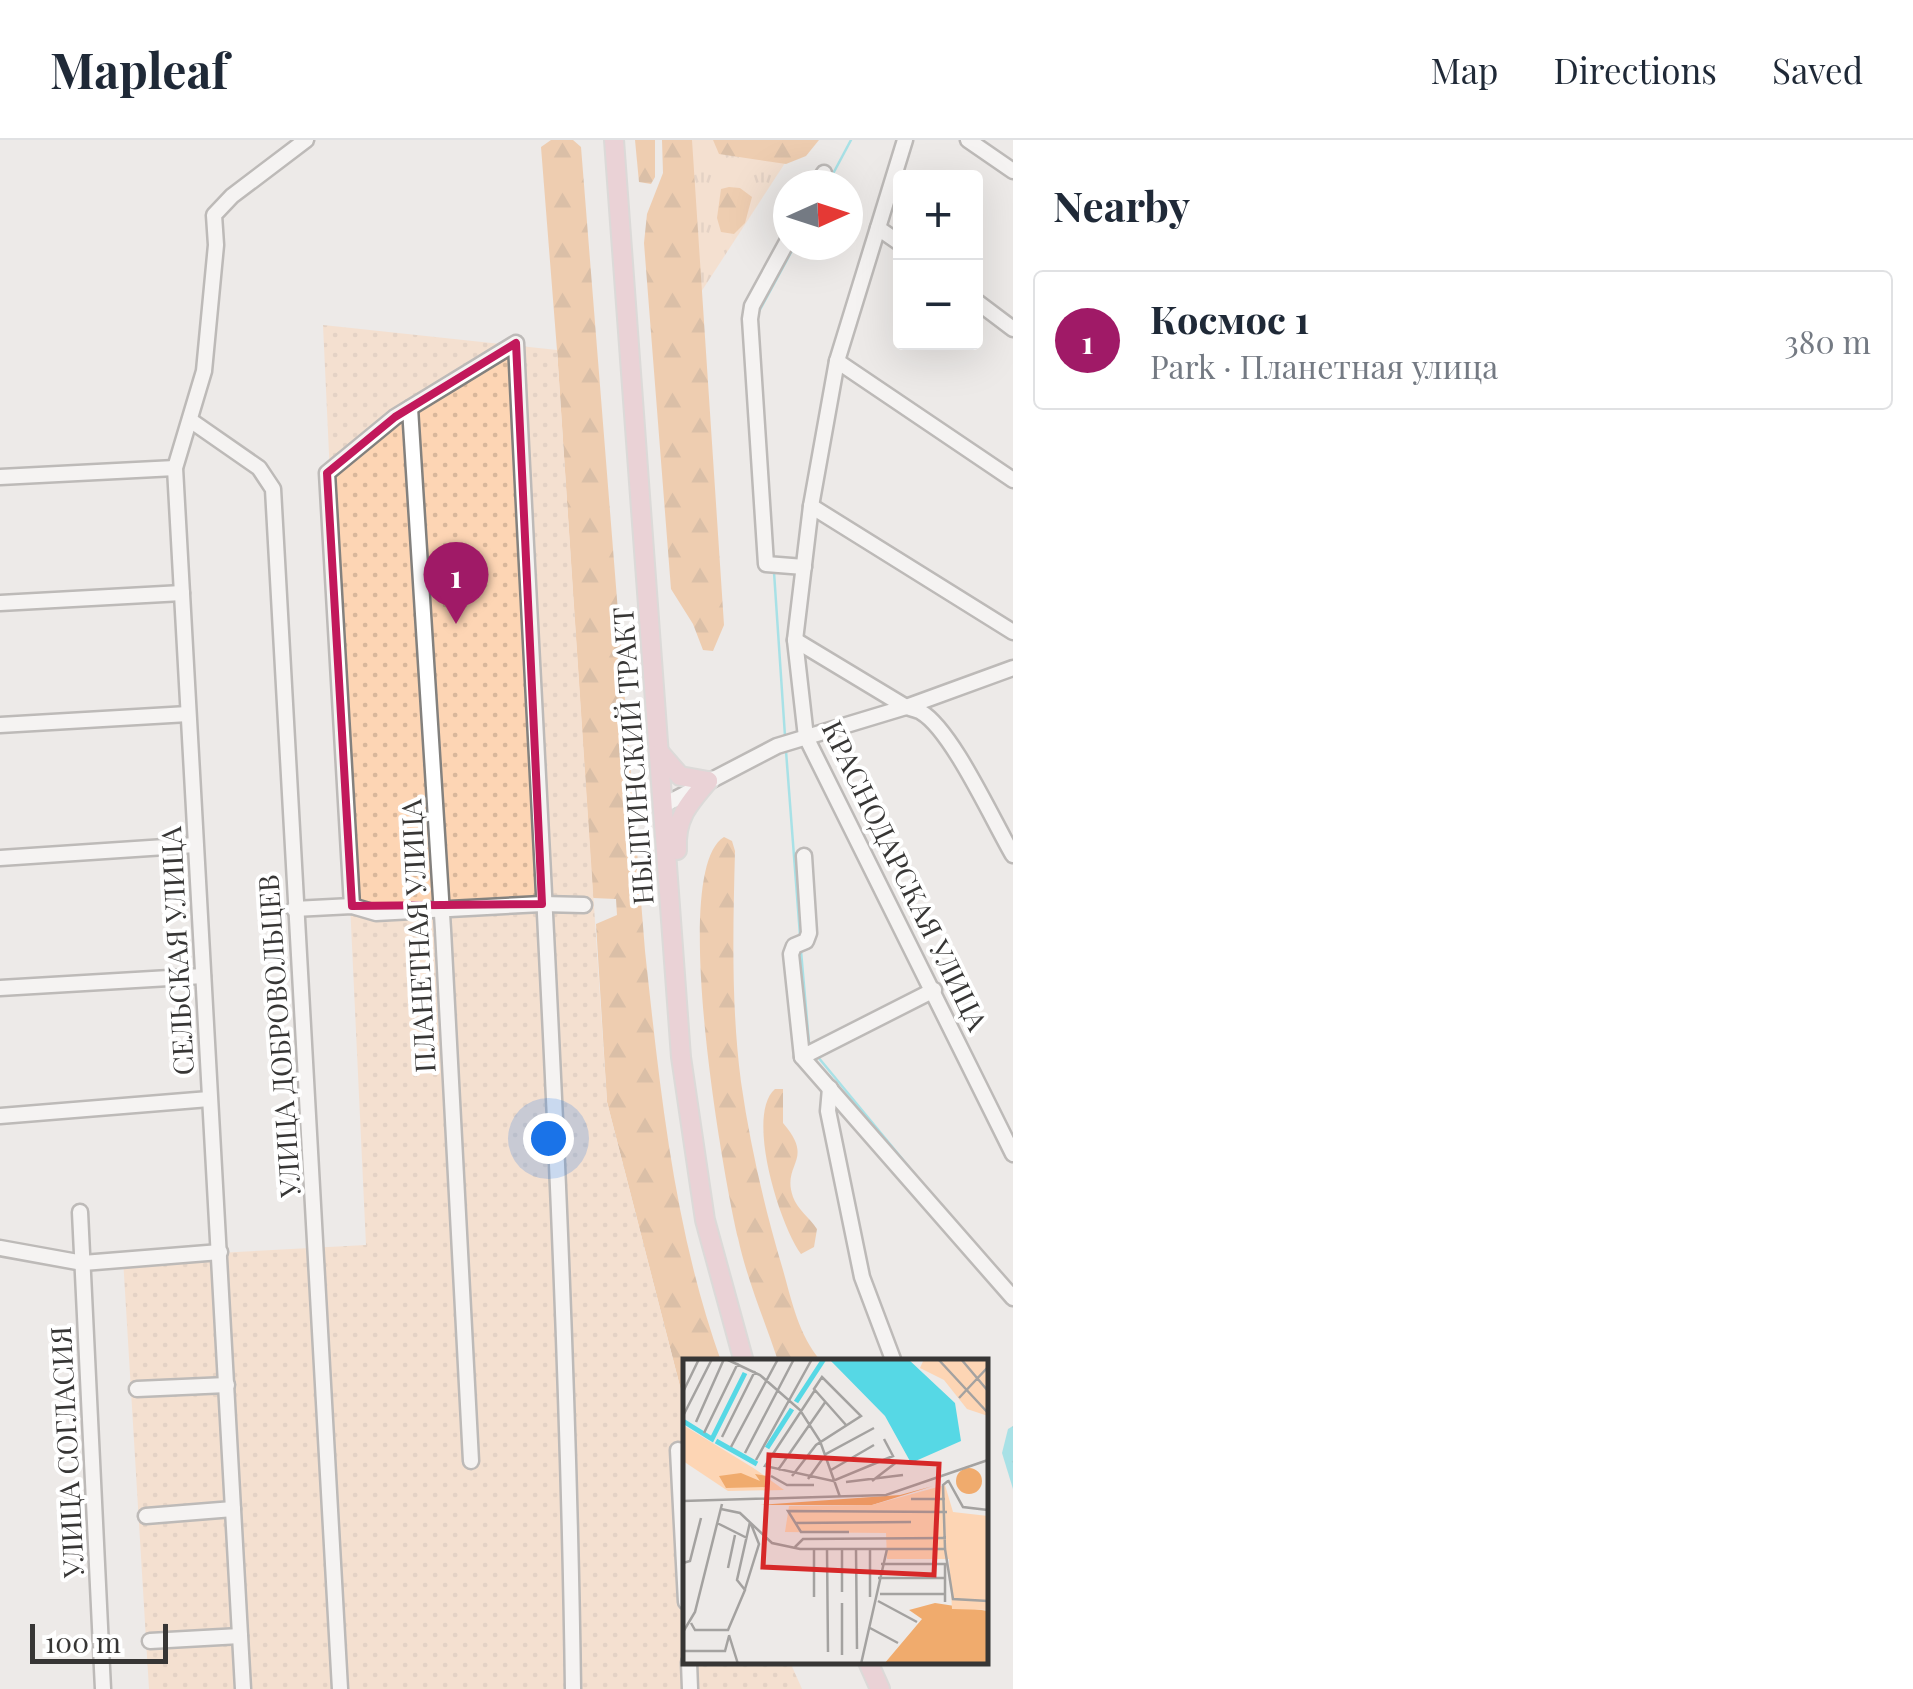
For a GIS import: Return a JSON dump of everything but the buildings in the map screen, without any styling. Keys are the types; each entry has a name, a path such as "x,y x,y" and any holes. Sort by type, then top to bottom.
{"main road":[{"name":"НЫЛГИНСКИЙ ТРАКТ","path":"614,140 680,1034 692,1146 705,1220 743,1359"},
{"path":"658,752 680,776 708,782 684,810 676,832 686,1006 680,1034"},
{"path":"869,1664 880,1689"}],"street":[{"name":"СЕЛЬСКАЯ УЛИЦА","path":"243,1689 174,468 204,371 216,245 214,214 306,140"},
{"name":"КРАСНОДАРСКАЯ УЛИЦА","path":"905,140 837,361 811,506 795,640 806,736 1013,1154"},
{"path":"968,140 1013,171"},
{"path":"878,228 893,239"},
{"path":"777,260 752,306 750,319 766,564 804,566"},
{"path":"983,305 1013,329"},
{"path":"352,906 327,473 410,408 516,343 568,1416 575,1632 573,1689"},
{"path":"837,361 1013,480"},
{"name":"ПЛАНЕТНАЯ УЛИЦА","path":"410,408 471,1462"},
{"name":"УЛИЦА ДОБРОВОЛЬЦЕВ","path":"190,420 259,468 272,489 340,1689"},
{"path":"0,477 174,468"},
{"path":"811,506 1013,632"},
{"path":"0,602 182,594"},
{"path":"795,640 906,707 921,712 950,744 1013,854"},
{"path":"662,806 778,746 906,707 1013,668"},
{"path":"0,726 188,714"},
{"path":"0,858 194,844"},
{"path":"804,856 810,933 794,946 791,954 802,1057 1013,1298"},
{"path":"294,909 352,906 376,914 584,905"},
{"path":"0,988 202,976"},
{"path":"802,1057 934,990"},
{"path":"830,1088 828,1110 862,1277 893,1359"},
{"path":"0,1116 210,1099"},
{"name":"УЛИЦА СОГЛАСИЯ","path":"80,1212 102,1689"},
{"path":"0,1248 83,1263 220,1252"},
{"path":"138,1389 227,1385"},
{"path":"678,1450 683,1545"},
{"path":"146,1516 234,1510"},
{"path":"150,1640 240,1636"},
{"path":"688,1664 690,1689"}],"highlighted area":[{"path":"516,343 542,904 352,906 327,473 395,417"}],"green space":[{"path":"551,140 573,140 581,147 645,951 680,1210 720,1359 683,1359 683,1398 607,1102 596,924 617,915 616,899 593,898 541,147"},
{"path":"635,140 655,140 655,177 651,184 639,182"},
{"path":"662,140 692,140 724,625 713,651 703,650 693,624 671,589 644,243 647,214 663,173"},
{"path":"691,140 800,140 780,170 773,170 773,181 701,292"},
{"path":"713,140 819,140 806,156 786,164 719,154"},
{"path":"740,188 752,197 745,223 734,234 721,232 717,218 721,189"},
{"path":"323,325 557,350 607,1102 683,1398 683,1664 791,1664 802,1689 149,1689 123,1258 366,1245"},
{"path":"724,837 732,841 736,1025 749,1130 793,1306 807,1341 820,1359 777,1359 738,1238 712,1092 705,1026 701,905 708,861"},
{"path":"775,1089 783,1089 783,1123 797,1146 790,1186 793,1197 817,1229 814,1247 801,1254 784,1220 769,1171 763,1122 767,1102"}],"water":[{"path":"1013,1426 1013,1489 1002,1453 1008,1429"}],"waterway":[{"path":"835,170 851,140"},
{"path":"773,557 757,315 787,260"},
{"path":"774,572 785,736"},
{"path":"786,751 800,935"},
{"path":"801,951 809,1043"},
{"path":"818,1057 937,1201"}],"place":[{"name":"Космос 1","path":"456,624"}]}
